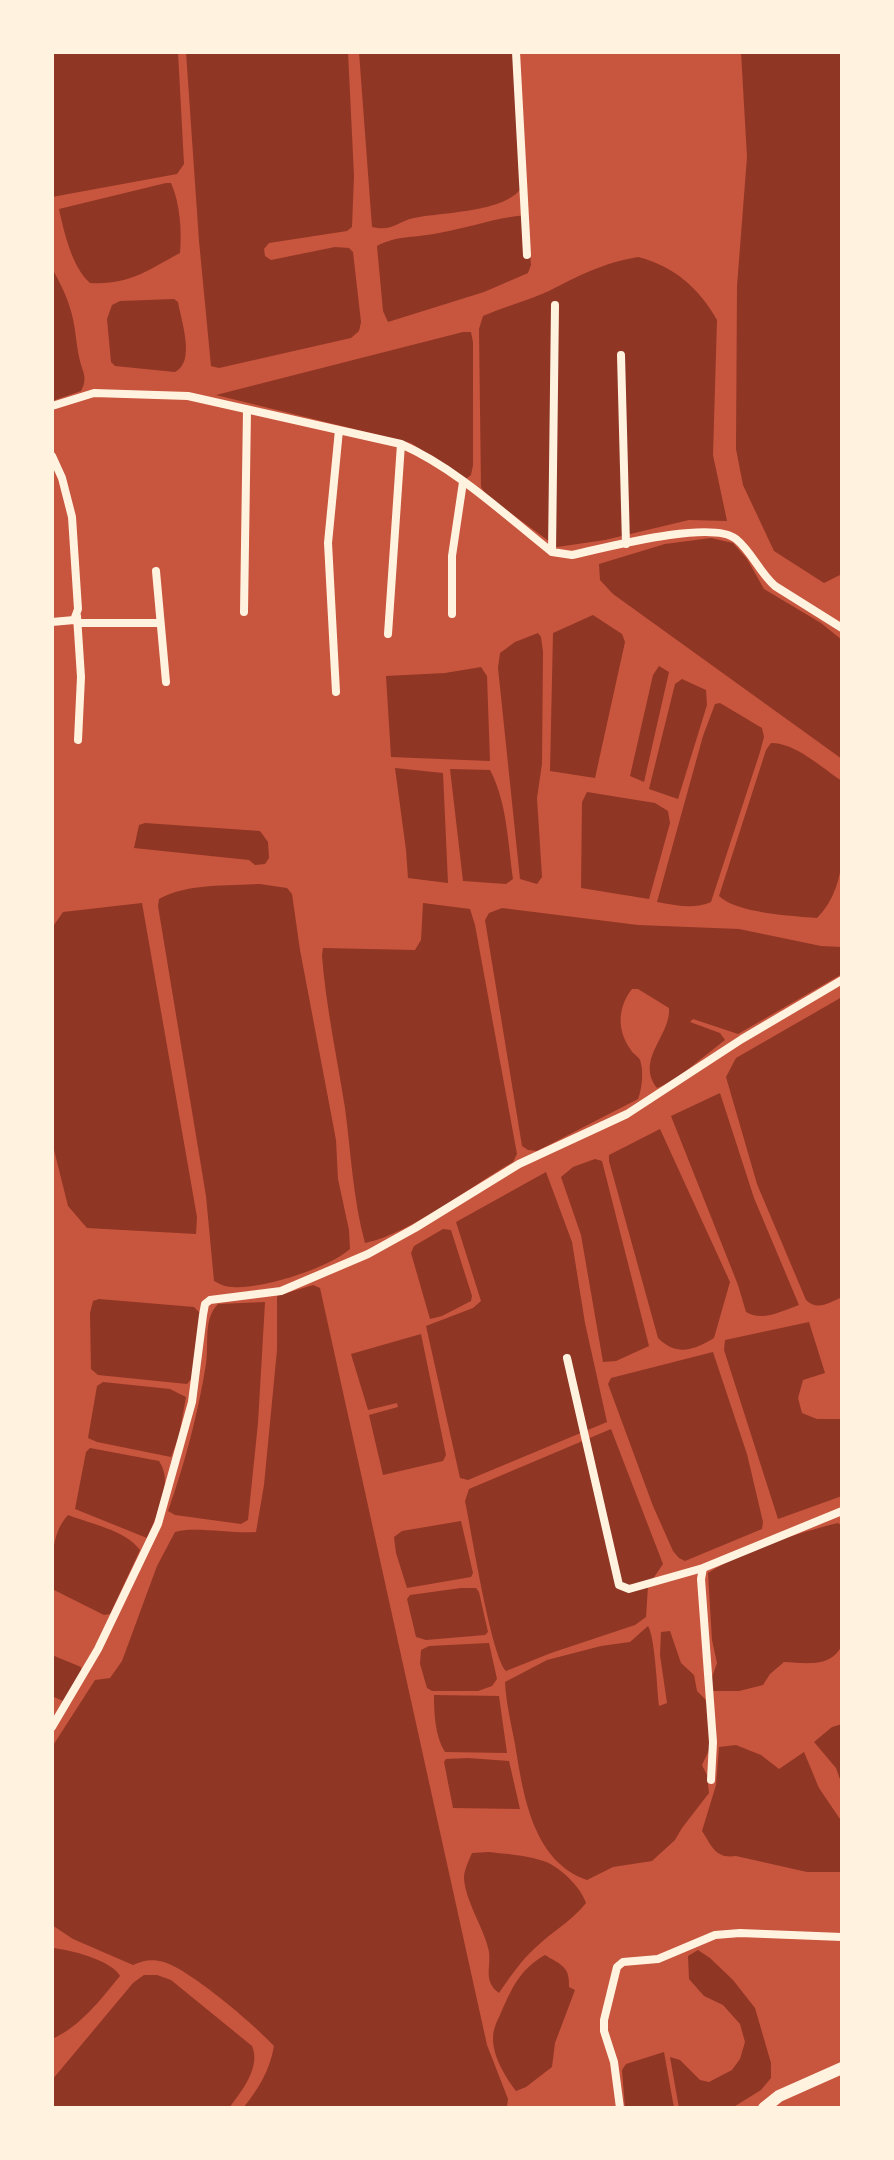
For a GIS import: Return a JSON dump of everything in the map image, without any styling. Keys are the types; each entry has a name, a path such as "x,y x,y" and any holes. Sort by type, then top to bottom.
{"main road":[{"path":"764,2108 779,2096 842,2068"}],"street":[{"path":"516,52 527,255"},
{"path":"552,552 555,305"},
{"path":"621,355 626,544"},
{"path":"52,406 94,393 188,396 401,444 422,454 463,482 552,552 572,555 684,534 723,531 748,551 775,586 842,628"},
{"path":"244,612 247,410"},
{"path":"336,692 328,543 339,430"},
{"path":"388,634 401,444"},
{"path":"52,456 62,478 72,517 81,677 78,740"},
{"path":"452,614 452,556 463,482"},
{"path":"156,571 166,682"},
{"path":"52,622 159,623"},
{"path":"52,1727 98,1649 158,1524 192,1402 205,1304 210,1300 281,1291 368,1254 519,1164 627,1114 742,1039 842,980"},
{"path":"567,1358 619,1585 629,1589 703,1568 842,1511"},
{"path":"703,1568 701,1579 713,1742 711,1780"},
{"path":"620,2108 604,2020 617,1967 623,1962 658,1959 696,1941 728,1933 842,1937"}],"shaded area":[{"path":"52,52 178,52 184,164 177,174 52,197"},
{"path":"186,52 348,52 354,176 352,227 347,231 269,243 264,249 265,256 271,260 335,247 349,248 353,252 361,322 359,331 351,338 219,368 211,366"},
{"path":"359,52 516,52 522,187 514,196 488,207 414,218 384,228 372,227"},
{"path":"741,52 842,52 842,574 824,583 774,551 743,485 736,449 737,286 747,157"},
{"path":"171,183 178,208 180,253 127,279 90,283 74,259 59,209"},
{"path":"527,215 531,265 528,273 484,292 388,322 383,311 377,246 400,238 431,235"},
{"path":"638,257 674,272 694,288 717,320 713,455 727,521 689,520 605,540 557,547 486,495 481,487 479,329 483,316 603,266"},
{"path":"52,268 70,309 85,379 81,391 52,401"},
{"path":"174,299 178,302 186,340 185,359 181,367 175,372 115,366 111,362 107,319 112,305 120,301"},
{"path":"471,332 473,342 473,465 471,475 466,479 411,443 216,395"},
{"path":"711,538 733,543 747,559 764,589 821,623 842,640 842,759 613,594 600,580 599,564 665,544"},
{"path":"593,615 622,634 625,642 595,778 550,771 553,633"},
{"path":"538,633 543,652 542,764 537,798 542,877 537,884 520,879 498,668 500,653 515,642"},
{"path":"659,666 669,672 644,782 630,776 653,675"},
{"path":"481,667 487,676 490,761 391,757 386,676 445,673"},
{"path":"682,679 706,690 707,705 678,799 649,789 675,684"},
{"path":"720,703 762,728 764,737 760,752 711,902 691,906 657,902 703,736 715,704"},
{"path":"771,743 790,747 842,781 843,854 840,871 836,888 817,918 751,910 719,896 766,750"},
{"path":"395,768 443,773 448,883 408,878"},
{"path":"450,769 490,770 496,782 513,879 506,884 463,881"},
{"path":"587,792 655,803 668,811 670,823 649,899 581,888 582,802"},
{"path":"139,825 260,831 268,842 269,858 265,864 255,865 249,860 134,848"},
{"path":"260,884 287,888 292,894 336,1140 338,1179 350,1249 327,1263 294,1276 259,1285 229,1287 214,1281 206,1196 158,906 159,899 183,890"},
{"path":"142,903 197,1217 196,1234 87,1228 68,1206 54,1150 52,928 63,912"},
{"path":"423,903 470,909 517,1154 513,1162 421,1219 402,1230 365,1243 326,994 323,948 415,950 421,940"},
{"path":"502,908 638,925 739,929 821,946 842,947 842,974 738,1034 693,1019 690,1022 720,1033 725,1040 673,1081 657,1088 650,1067 669,1008 638,989 632,989 621,1012 621,1027 626,1043 641,1064 638,1099 537,1151 528,1150 522,1146 485,920 489,913"},
{"path":"842,997 842,1297 814,1305 806,1300 757,1184 726,1077 736,1058"},
{"path":"720,1093 754,1198 799,1305 772,1314 759,1316 746,1312 671,1116"},
{"path":"660,1129 730,1282 714,1338 685,1350 671,1347 658,1338 609,1161 609,1155"},
{"path":"595,1159 602,1161 649,1346 616,1361 603,1362 581,1235 561,1177 573,1167"},
{"path":"546,1172 572,1242 585,1323 607,1422 468,1480 460,1478 426,1326 473,1308 481,1301 456,1222"},
{"path":"443,1229 451,1230 472,1296 471,1301 430,1319 411,1253 414,1246"},
{"path":"313,1285 320,1288 487,2045 508,2099 504,2108 243,2108 270,2063 274,2046 265,2036 221,1999 175,1967 152,1960 133,1965 73,1939 52,1925 52,1747 95,1680 110,1678 122,1661 157,1566 175,1532 256,1532 264,1485 277,1350 277,1296"},
{"path":"93,1301 194,1307 201,1314 192,1378 187,1384 98,1375 91,1369 90,1313"},
{"path":"265,1302 258,1423 248,1520 241,1524 175,1515 168,1511 199,1401 210,1317 218,1304"},
{"path":"809,1322 825,1373 803,1380 798,1398 802,1413 817,1419 841,1419 842,1496 778,1519 724,1350 725,1340"},
{"path":"421,1334 446,1455 443,1461 383,1475 369,1415 398,1407 397,1403 368,1410 351,1354"},
{"path":"713,1352 747,1454 763,1522 762,1529 685,1561 673,1551 653,1506 608,1384 611,1378"},
{"path":"103,1382 170,1389 186,1397 179,1436 171,1457 88,1438 97,1386"},
{"path":"611,1429 663,1564 648,1586 646,1617 635,1625 506,1671 494,1642 482,1591 465,1501 469,1489"},
{"path":"90,1448 159,1461 165,1479 164,1489 147,1538 75,1509 86,1452"},
{"path":"68,1515 126,1537 140,1550 110,1614 104,1615 52,1589 55,1540"},
{"path":"461,1521 473,1573 471,1577 407,1588 394,1537 402,1531"},
{"path":"838,1523 842,1526 842,1645 837,1652 825,1661 784,1662 763,1685 739,1691 712,1691 710,1683 717,1663 712,1640 708,1573 771,1543"},
{"path":"476,1588 479,1592 488,1632 485,1635 426,1640 416,1637 407,1599 410,1595"},
{"path":"648,1626 654,1652 659,1706 667,1703 660,1655 661,1632 670,1631 681,1663 694,1675 697,1691 707,1701 710,1748 702,1765 707,1775 709,1793 675,1840 652,1861 613,1867 587,1880 568,1871 554,1858 533,1823 522,1783 505,1682 547,1660 630,1642"},
{"path":"489,1643 497,1679 492,1686 478,1691 432,1691 427,1688 420,1664 421,1650 429,1646"},
{"path":"52,1655 81,1667 82,1674 63,1701 52,1696"},
{"path":"434,1695 499,1696 507,1753 445,1752 437,1732"},
{"path":"842,1724 842,1785 836,1768 814,1742 832,1727"},
{"path":"736,1745 761,1755 779,1769 804,1752 819,1788 842,1822 842,1872 807,1872 723,1855 715,1850 702,1831 716,1785 719,1747"},
{"path":"446,1759 509,1761 520,1809 453,1808 444,1762"},
{"path":"489,1852 547,1862 568,1877 586,1903 529,1954 499,1993 489,1979 489,1952 464,1878 472,1853"},
{"path":"52,1948 100,1961 120,1976 81,2020 52,2039"},
{"path":"698,1950 733,1980 755,2008 771,2063 771,2078 761,2090 732,2108 679,2108 670,2057 680,2060 700,2080 709,2082 732,2070 740,2059 745,2042 740,2024 723,2005 704,1996 689,1979 688,1956"},
{"path":"545,1955 563,1967 568,1975 569,1987 575,1990 555,2043 552,2067 516,2091 498,2060 494,2030 517,1980"},
{"path":"144,1975 171,1980 252,2046 252,2070 239,2094 229,2108 52,2108 52,2080 133,1983"},
{"path":"664,2052 674,2108 625,2108 622,2070 626,2064"}]}
